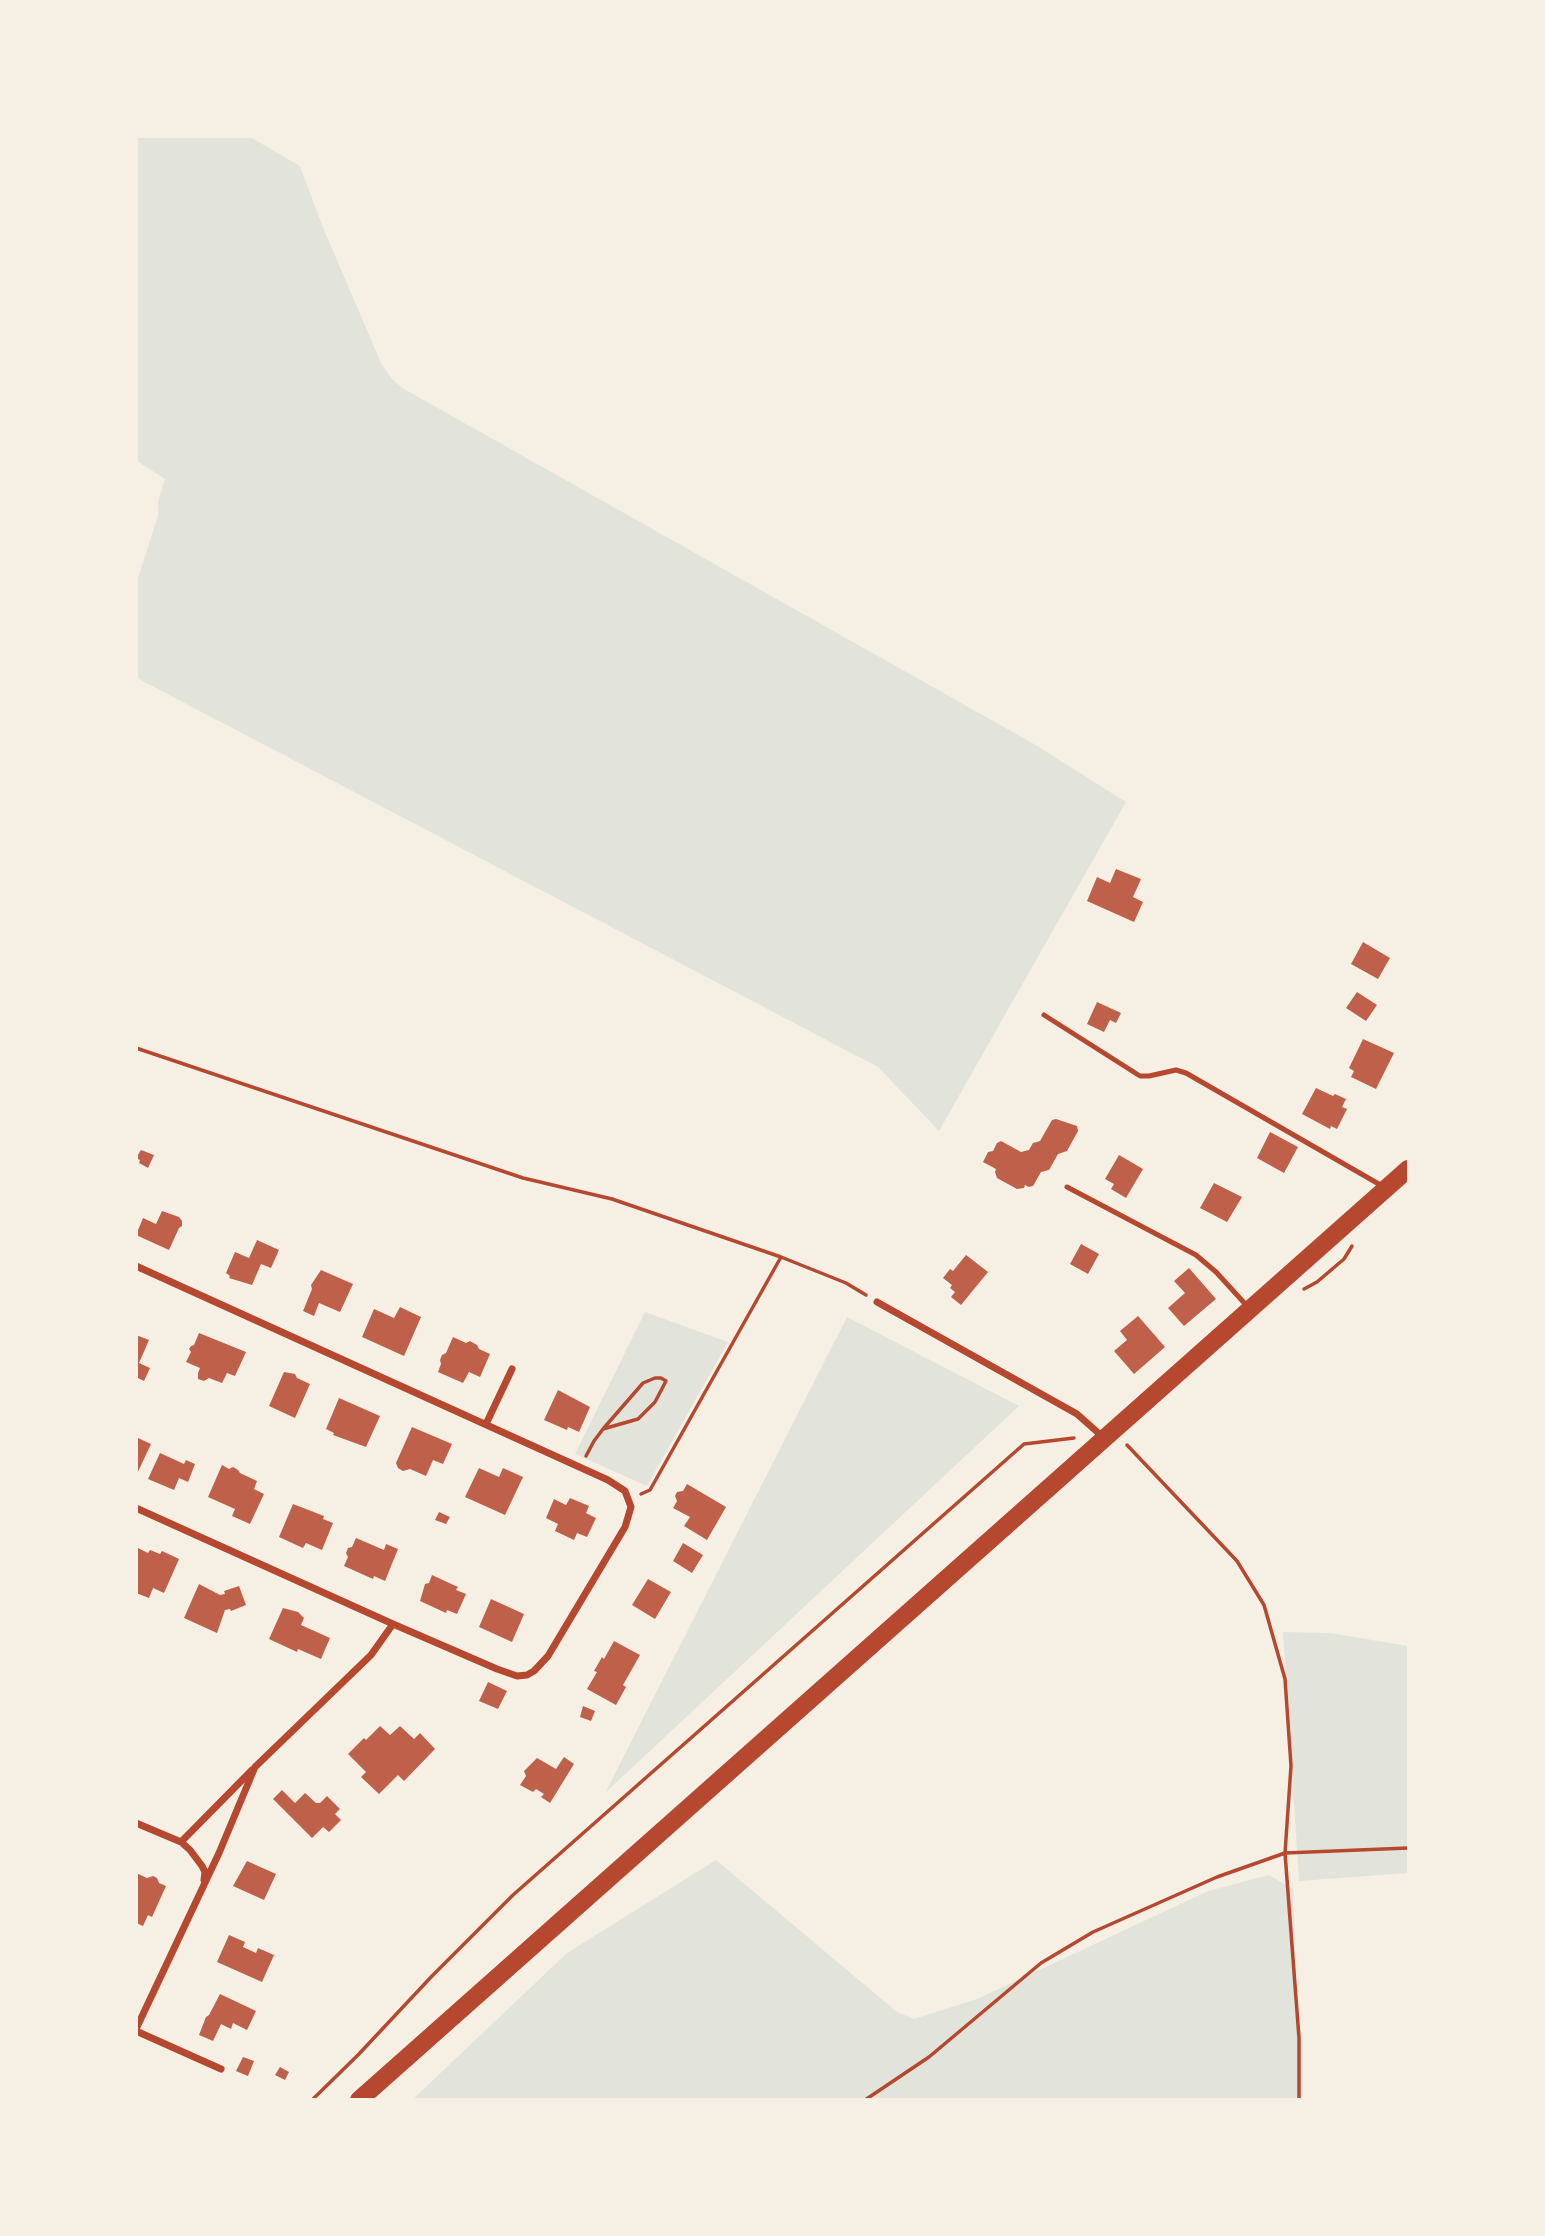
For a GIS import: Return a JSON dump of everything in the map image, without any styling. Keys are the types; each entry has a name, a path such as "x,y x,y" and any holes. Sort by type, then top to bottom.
{"main road":[{"path":"359,2099 1103,1432 1250,1310 1409,1169"}],"street":[{"path":"136,1266 617,1485 625,1491 631,1507 625,1527 548,1656 534,1671 517,1676 497,1670 136,1508"},
{"path":"877,1302 1077,1414 1103,1432"},
{"path":"486,1424 512,1369"},
{"path":"181,1842 371,1655 393,1624"},
{"path":"221,2069 136,2030 219,1853 255,1768"},
{"path":"136,1823 181,1842 190,1850 205,1872 203,1884"}],"lane":[{"path":"1044,1015 1140,1076 1176,1070 1186,1073 1386,1189"},
{"path":"1067,1187 1196,1255 1216,1272 1250,1310"}],"path":[{"path":"136,1048 523,1178 612,1199 781,1257 846,1283 877,1302"},
{"path":"1295,1294 1317,1282 1335,1267 1357,1237"},
{"path":"630,1499 650,1490 781,1257"},
{"path":"581,1468 594,1441 603,1429 643,1383 655,1378 666,1381 655,1402 638,1419 603,1429"},
{"path":"312,2099 513,1895 1024,1444 1068,1440 1103,1432 1237,1561 1264,1605 1285,1679 1291,1766 1285,1853 1299,2038 1299,2099"},
{"path":"865,2099 929,2057 1041,1963 1093,1932 1217,1877 1285,1853 1409,1848"}],"shaded area":[{"path":"136,137 250,137 300,166 322,225 382,365 404,389 1034,744 1126,802 939,1131 878,1067 137,678 137,581 158,516 158,502 165,479 137,461"},
{"path":"645,1312 728,1342 647,1486 575,1454"},
{"path":"847,1317 1019,1406 605,1793"},
{"path":"1283,1632 1330,1633 1408,1646 1408,1873 1299,1881"},
{"path":"716,1860 897,2012 914,2019 977,1999 1208,1891 1269,1875 1293,1889 1300,2099 412,2100 567,1953"}],"building":[{"path":"1116,869 1141,879 1133,897 1143,902 1134,922 1087,901 1097,877 1110,883"},
{"path":"1363,942 1390,958 1378,979 1351,964"},
{"path":"1357,992 1377,1005 1366,1021 1346,1008"},
{"path":"1097,1002 1121,1013 1116,1023 1110,1020 1104,1032 1087,1024"},
{"path":"1363,1039 1394,1053 1376,1089 1351,1077 1354,1071 1349,1068"},
{"path":"1316,1088 1346,1099 1342,1107 1347,1109 1337,1129 1331,1126 1330,1129 1302,1114"},
{"path":"1052,1120 1077,1126 1078,1131 1067,1151 1058,1154 1049,1170 1041,1172 1033,1186 1025,1185 1024,1188 1017,1189 997,1178 996,1169 983,1162 988,1152 993,1151 1001,1141 1021,1152 1029,1150 1033,1143 1040,1141"},
{"path":"1270,1132 1298,1147 1284,1173 1257,1158"},
{"path":"141,1150 154,1155 148,1168 136,1158"},
{"path":"1119,1155 1143,1169 1126,1198 1111,1189 1114,1184 1105,1179"},
{"path":"1214,1183 1242,1197 1227,1222 1200,1208"},
{"path":"162,1211 179,1217 182,1221 169,1250 136,1235 143,1218 156,1224"},
{"path":"257,1240 279,1250 271,1268 261,1264 252,1285 229,1278 226,1273 235,1252 249,1258"},
{"path":"1081,1244 1099,1254 1088,1274 1070,1264"},
{"path":"966,1255 988,1272 961,1305 951,1297 955,1292 950,1288 952,1285 943,1278 950,1269 953,1271"},
{"path":"1189,1268 1216,1299 1184,1326 1168,1308 1185,1293 1174,1281"},
{"path":"321,1270 353,1284 340,1312 319,1303 314,1316 303,1311 312,1289 311,1285"},
{"path":"400,1307 421,1317 404,1356 362,1337 374,1309 394,1318"},
{"path":"1138,1316 1165,1347 1134,1374 1114,1351 1127,1340 1120,1331"},
{"path":"199,1333 246,1352 235,1376 227,1373 222,1383 209,1378 204,1381 198,1379 200,1368 186,1362 191,1352 189,1349 194,1345"},
{"path":"136,1335 149,1340 139,1363 150,1368 144,1381 136,1377"},
{"path":"453,1337 466,1343 470,1341 490,1354 480,1377 469,1372 463,1383 438,1372 442,1355 446,1353"},
{"path":"284,1372 295,1374 297,1378 310,1384 295,1418 269,1406"},
{"path":"558,1390 590,1407 579,1432 544,1420"},
{"path":"339,1398 380,1416 366,1447 333,1435 334,1433 326,1429"},
{"path":"412,1427 452,1444 443,1464 433,1460 426,1476 410,1469 403,1471 396,1463"},
{"path":"138,1438 151,1444 136,1476 136,1441"},
{"path":"160,1453 184,1464 186,1460 195,1464 188,1482 179,1478 174,1490 148,1479"},
{"path":"222,1465 229,1469 233,1467 257,1481 254,1489 264,1494 250,1524 232,1516 235,1509 208,1497"},
{"path":"479,1468 499,1477 503,1468 523,1477 505,1515 465,1497"},
{"path":"687,1484 726,1507 707,1540 684,1526 690,1517 673,1508 677,1501 677,1492 683,1491"},
{"path":"570,1498 589,1506 586,1513 596,1518 587,1537 577,1533 574,1540 555,1531 558,1524 546,1518 554,1499 566,1505"},
{"path":"293,1504 324,1516 323,1519 333,1523 322,1550 306,1543 303,1548 279,1537"},
{"path":"439,1512 450,1517 446,1524 435,1520"},
{"path":"356,1538 384,1550 386,1544 398,1549 385,1581 374,1576 373,1579 344,1566 348,1548 352,1547"},
{"path":"683,1543 703,1555 692,1573 673,1561"},
{"path":"136,1547 148,1553 150,1550 160,1554 162,1551 179,1559 164,1593 153,1588 149,1598 136,1593"},
{"path":"432,1575 458,1587 456,1590 466,1594 457,1614 447,1610 446,1613 420,1601 425,1584 429,1583"},
{"path":"648,1579 671,1592 655,1619 632,1605"},
{"path":"199,1584 220,1595 239,1586 246,1605 231,1611 225,1610 217,1633 184,1618"},
{"path":"491,1599 524,1614 512,1642 479,1627"},
{"path":"283,1608 298,1612 304,1618 301,1625 330,1638 321,1659 269,1639"},
{"path":"614,1641 640,1655 623,1685 626,1687 616,1705 587,1689 597,1672 594,1671"},
{"path":"488,1682 507,1691 498,1709 479,1701"},
{"path":"583,1706 595,1711 591,1721 580,1717"},
{"path":"380,1726 390,1735 400,1726 414,1739 420,1733 435,1749 404,1781 398,1775 379,1794 361,1777 366,1772 348,1754"},
{"path":"564,1757 574,1764 550,1803 541,1797 544,1794 536,1789 533,1792 520,1785 526,1776 524,1771 537,1758 556,1769"},
{"path":"282,1790 295,1803 305,1793 316,1803 320,1803 327,1796 340,1809 335,1814 341,1820 329,1832 323,1827 312,1838 273,1799"},
{"path":"247,1861 276,1874 264,1900 233,1886"},
{"path":"136,1873 147,1878 153,1876 166,1886 152,1917 148,1915 143,1926 136,1923"},
{"path":"229,1935 245,1942 243,1947 256,1953 258,1948 274,1955 262,1982 217,1962"},
{"path":"220,1994 256,2011 247,2030 233,2023 231,2029 221,2024 213,2041 199,2035"},
{"path":"243,2057 254,2061 248,2076 236,2071"},
{"path":"280,2067 289,2072 285,2080 275,2075"}]}
